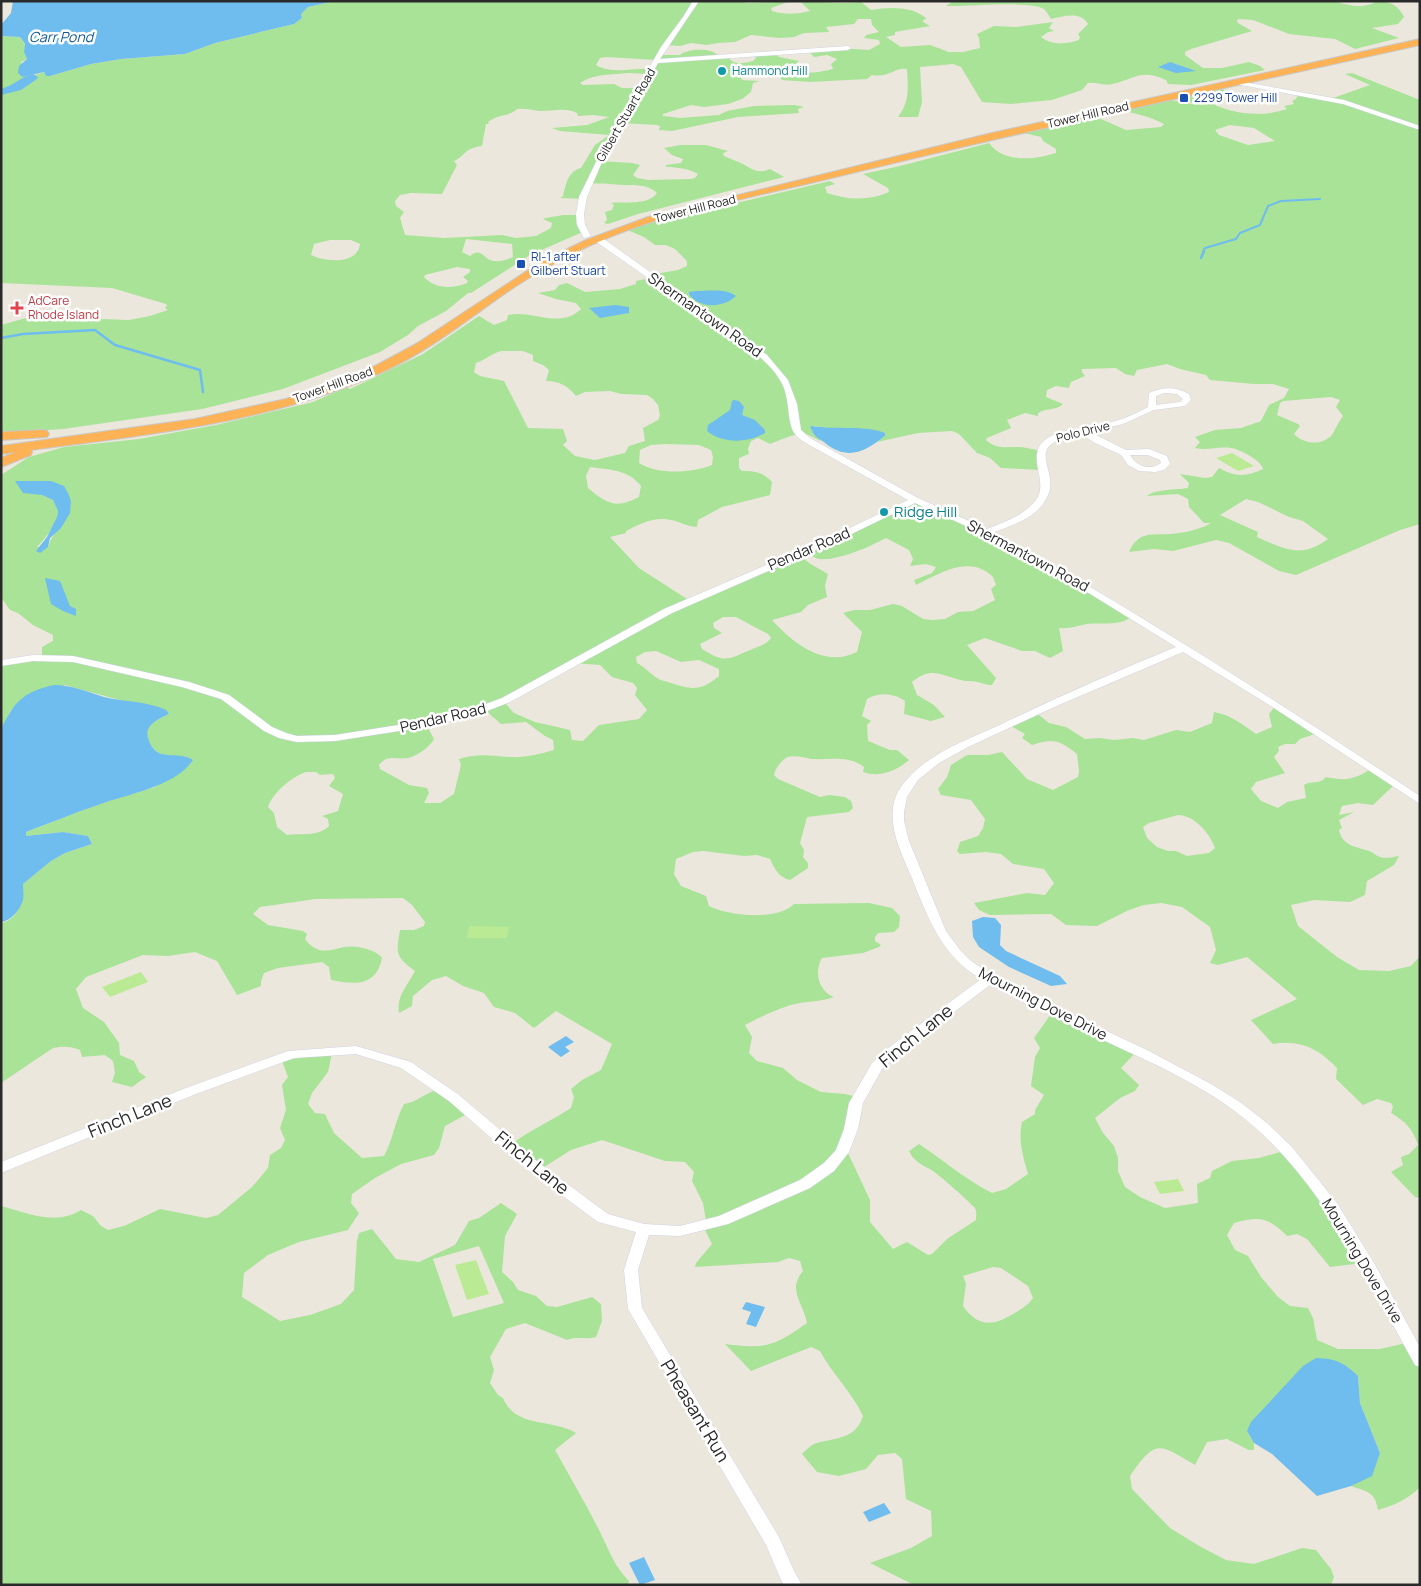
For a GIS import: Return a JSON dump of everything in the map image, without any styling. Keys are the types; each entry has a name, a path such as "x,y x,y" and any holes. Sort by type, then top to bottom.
{"highway":[{"name":"Tower Hill Road","path":"1,450 170,420 227,408 305,387 352,370 392,352 430,331 521,267 593,237 616,225 678,206 1027,124 1420,36"},
{"name":"Tower Hill Road","path":"593,237 679,212 992,136 1420,42"},
{"path":"873,165 1004,132 1027,124"},
{"name":"Tower Hill Road","path":"1,443 94,434"},
{"path":"1,436 94,434"},
{"path":"1,463 33,450 94,434"}],"street":[{"name":"Gilbert Stuart Road","path":"593,237 579,220 588,187 598,162 664,46 686,18 696,1"},
{"path":"657,61 848,48"},
{"path":"1238,82 1344,102 1420,128"},
{"name":"Shermantown Road","path":"593,237 757,350 771,362 785,378 794,405 797,431 807,440 916,500 987,532 1082,585 1276,704 1420,801"},
{"name":"Polo Drive","path":"987,532 1024,514 1044,498 1045,479 1041,462 1043,447 1062,435 1084,432 1127,420 1152,408"},
{"path":"1084,432 1098,441 1125,453"},
{"name":"Pendar Road","path":"1,663 38,658 73,658 185,684 225,698 268,729 283,736 296,738 321,739 418,725 470,714 506,700 668,611 862,527 916,500"},
{"name":"Mourning Dove Drive","path":"1185,647 1069,695 959,748 926,767 903,794 899,805 900,826 909,856 931,916 947,944 959,958 990,979 1149,1057 1216,1094 1263,1127 1293,1157 1350,1235 1420,1361"},
{"name":"Finch Lane","path":"1,1168 191,1091 293,1054 356,1050 406,1065 454,1098 534,1167 603,1218 644,1230 680,1231 723,1220 805,1184 829,1167 842,1152 851,1129 856,1103 877,1066 892,1052 990,979"},
{"name":"Pheasant Run","path":"644,1230 631,1270 635,1309 773,1542 794,1585"}],"green space":[{"path":"335,1 738,1 749,3 791,1 771,8 772,11 791,14 810,11 800,1 861,2 871,10 901,8 915,12 927,19 924,19 923,22 930,26 895,32 895,35 886,37 901,47 930,45 949,52 963,52 980,48 977,34 994,26 1016,27 1053,22 1049,28 1054,31 1048,32 1041,37 1050,42 1060,43 1079,40 1078,34 1088,24 1081,17 1077,16 1051,19 1044,9 1036,6 1012,4 946,6 953,1 1333,1 1358,6 1369,5 1374,3 1373,1 1378,1 1392,4 1404,17 1398,24 1372,28 1399,38 1355,49 1335,39 1289,34 1253,20 1238,19 1238,23 1252,31 1191,49 1185,52 1185,55 1203,68 1222,68 1249,62 1265,70 1191,85 1168,84 1166,80 1143,75 1109,84 1088,83 1082,90 1052,100 1011,104 982,102 961,67 953,64 920,67 922,102 918,117 898,117 906,100 908,88 907,69 878,76 872,75 867,79 810,82 782,80 780,77 753,71 739,74 742,80 760,81 753,83 751,92 742,99 728,104 704,107 691,105 663,114 663,116 680,118 719,115 727,111 754,106 794,105 804,107 798,109 799,113 738,117 672,131 659,130 660,126 657,125 622,123 599,161 640,165 633,175 637,178 648,180 691,179 695,178 698,174 675,167 666,167 666,165 681,163 683,159 672,155 664,148 681,145 706,145 728,151 723,153 724,156 753,170 762,171 770,169 784,177 638,214 608,224 604,223 607,220 605,212 612,210 614,205 611,203 648,200 657,193 649,188 640,186 589,184 583,199 560,198 563,196 570,175 581,168 595,145 609,135 560,131 552,128 587,125 609,117 578,116 573,111 564,110 517,109 514,112 492,119 488,122 489,124 486,124 482,146 468,150 454,161 457,165 442,194 411,193 400,195 395,201 396,206 404,212 400,218 405,235 444,238 502,235 516,238 536,236 551,228 552,223 543,219 564,215 579,215 585,231 530,255 471,293 468,293 446,311 418,326 408,335 380,352 283,389 202,409 63,429 1,433 1,325 33,316 57,321 74,318 129,320 168,310 165,308 166,304 112,288 1,283 1,36 20,37 25,45 24,52 27,59 21,62 27,77 45,72 50,76 91,64 121,59 185,54 215,43 294,24 302,18 301,14 308,7","holes":["858,19 871,19 872,25 879,32 866,35 864,38 879,40 880,44 869,50 839,48 808,50 814,57 827,55 837,59 831,64 833,69 822,71 806,73 789,71 799,61 779,57 774,53 753,54 756,58 753,61 739,63 733,62 728,57 718,56 705,50 688,51 680,55 660,55 666,45 680,46 691,43 707,45 735,42 751,35 780,38 794,37 804,33 829,32 826,27 854,24","606,57 656,60 652,69 609,70 596,65 600,58","629,73 648,74 640,88 622,88 614,84 583,85 580,83 598,76","466,239 512,244 513,257 505,260 493,261 479,253 470,256 462,252","330,240 351,240 360,244 358,251 353,256 340,260 324,259 311,255 314,244","457,267 470,269 470,272 463,277 468,281 467,283 456,286 438,286 424,277 425,275"]},
{"path":"1352,73 1420,100 1420,524 1400,530 1296,575 1279,571 1229,543 1216,540 1173,551 1154,549 1129,552 1136,541 1145,536 1186,532 1202,528 1211,523 1204,523 1189,507 1188,499 1178,494 1147,496 1160,491 1188,488 1189,483 1180,474 1205,478 1212,477 1219,468 1241,475 1263,469 1254,459 1235,449 1195,448 1200,442 1195,437 1215,430 1241,428 1261,421 1269,405 1284,398 1289,389 1273,384 1210,380 1206,375 1167,364 1137,370 1134,376 1125,374 1116,368 1082,369 1085,376 1071,382 1069,388 1056,386 1047,390 1046,397 1063,404 1054,409 1041,411 1038,413 1038,416 1025,413 1007,420 1011,428 987,438 986,440 997,446 1022,447 1040,451 1041,470 1001,468 990,458 977,453 959,434 952,431 918,433 877,442 885,436 812,426 813,434 823,441 805,434 792,436 770,444 758,438 751,441 748,449 749,454 739,458 739,468 742,471 758,473 772,482 770,495 722,507 698,520 697,527 659,519 642,523 626,531 626,533 610,537 639,568 690,601 798,554 828,574 825,586 827,597 808,605 801,612 772,620 800,645 821,655 833,657 857,652 862,632 843,613 854,610 870,610 893,604 902,606 923,619 945,619 958,612 973,611 995,600 991,589 996,585 993,577 984,570 975,567 965,566 945,571 916,585 914,580 932,573 936,567 926,564 910,566 913,559 909,550 886,538 863,549 835,558 819,559 804,551 919,500 958,515 1071,575 1133,615 1118,623 1087,624 1070,628 1059,628 1063,651 1050,658 1035,651 1022,651 985,638 967,645 996,678 992,685 975,681 963,681 936,673 925,674 912,682 917,695 934,705 945,717 931,721 904,714 905,701 891,695 881,694 867,699 862,716 871,721 867,725 868,741 890,750 897,750 909,760 893,770 882,774 869,774 863,772 864,767 858,763 845,759 812,759 794,756 783,760 774,775 778,779 820,797 829,795 845,797 851,801 853,808 849,812 807,817 800,843 804,850 803,857 808,863 808,868 790,880 780,875 770,859 757,855 744,856 703,851 693,852 676,859 674,874 681,886 706,896 709,906 728,912 765,915 777,913 794,904 869,903 892,908 900,916 899,927 894,932 878,933 875,937 875,941 881,945 879,947 863,953 822,958 818,969 819,980 824,990 834,997 789,1005 745,1025 752,1037 749,1053 757,1061 783,1068 797,1080 821,1092 862,1098 848,1153 870,1200 870,1222 893,1249 907,1242 928,1255 932,1254 947,1239 976,1220 976,1211 973,1206 941,1177 913,1158 909,1151 919,1144 992,1193 1006,1189 1028,1174 1022,1148 1022,1122 1035,1114 1035,1110 1044,1095 1031,1086 1035,1057 1040,1048 1034,1038 1051,1014 1136,1052 1121,1068 1139,1085 1135,1091 1120,1098 1095,1118 1103,1133 1114,1146 1118,1158 1118,1171 1125,1187 1140,1197 1165,1208 1198,1203 1197,1184 1210,1178 1212,1171 1232,1161 1259,1158 1284,1151 1289,1153 1363,1263 1330,1267 1307,1239 1297,1234 1287,1236 1274,1225 1263,1220 1250,1219 1234,1223 1227,1235 1235,1250 1248,1256 1261,1277 1278,1297 1290,1306 1308,1308 1313,1318 1317,1340 1338,1349 1380,1349 1406,1343 1420,1362 1420,1487 1400,1502 1378,1510 1375,1499 1369,1493 1351,1486 1380,1453 1360,1403 1358,1376 1247,1431 1254,1443 1254,1450 1249,1450 1227,1439 1207,1442 1195,1465 1173,1452 1158,1448 1152,1450 1146,1456 1130,1476 1132,1489 1170,1528 1201,1547 1226,1560 1254,1564 1302,1548 1316,1550 1331,1569 1334,1577 1331,1585 914,1585 870,1563 911,1548 932,1536 931,1511 906,1499 902,1459 895,1453 878,1455 866,1469 839,1476 817,1472 802,1454 814,1444 849,1434 855,1430 863,1416 820,1351 811,1347 751,1371 725,1344 760,1346 777,1342 807,1323 796,1290 798,1278 803,1271 800,1261 789,1258 778,1262 695,1267 696,1263 712,1244 702,1224 706,1221 703,1203 692,1181 694,1172 685,1162 665,1161 602,1140 571,1150 541,1169 510,1145 571,1108 574,1097 571,1089 582,1080 601,1070 612,1044 556,1011 534,1028 515,1013 494,1007 484,993 463,986 446,976 432,980 413,996 412,1006 399,1013 399,1001 415,971 398,954 400,930 414,930 424,926 425,922 412,905 403,898 316,899 260,907 253,914 268,925 303,931 307,934 305,939 318,950 354,947 365,948 375,952 382,958 379,968 375,975 362,982 331,980 329,967 322,962 278,968 264,973 261,986 237,995 217,961 195,952 168,956 143,955 86,977 76,989 83,1008 104,1022 119,1043 120,1055 134,1061 139,1072 146,1077 132,1087 112,1082 115,1073 113,1061 105,1055 82,1057 80,1050 63,1047 53,1048 1,1083 1,923 12,918 19,908 23,884 51,861 65,853 92,844 88,836 63,832 26,836 26,832 99,804 155,787 188,757 160,754 148,740 147,731 149,727 155,721 168,714 65,685 11,710 1,729 1,664 42,657 42,647 53,641 53,635 10,610 1,597 1,475 29,457 64,447 139,439 216,425 313,402 347,387 350,389 423,354 479,316 494,325 507,320 508,315 527,314 555,319 573,315 581,309 576,303 538,293 555,290 559,285 567,283 585,292 620,289 636,284 636,281 650,278 649,275 678,270 687,266 687,261 675,249 666,245 655,245 644,237 625,229 830,181 835,184 825,187 827,193 850,198 874,197 889,192 888,188 863,174 989,143 1002,154 1011,157 1029,158 1056,153 1056,149 1043,141 1041,137 1024,133 1019,134 1101,116 1101,119 1126,130 1161,127 1164,124 1154,119 1122,111 1170,100 1192,104 1180,99 1222,89 1228,91 1205,97 1205,100 1224,109 1256,114 1287,109 1284,106 1294,104 1292,101 1298,95 1330,99 1370,85 1345,74","holes":["1230,125 1254,128 1275,141 1248,145 1219,135 1215,130","501,351 523,351 533,355 533,361 549,370 546,381 563,385 576,396 585,392 610,391 621,394 647,395 658,405 660,416 658,420 643,428 645,441 629,446 625,453 595,460 575,456 563,445 567,441 563,429 528,428 504,381 480,376 474,372 476,363","1331,397 1340,400 1336,407 1343,416 1331,436 1327,439 1307,442 1294,434 1300,426 1298,424 1277,415 1280,403 1283,401","651,445 699,445 711,450 713,457 712,465 695,470 675,472 655,470 639,463 640,450","590,467 624,473 636,480 641,486 639,497 631,501 618,504 601,498 588,488 586,476","42,495 71,501 70,509 53,535 48,547 37,547 47,536 56,521 58,512 53,500","1246,499 1258,502 1289,517 1303,521 1328,539 1309,549 1292,550 1257,537 1258,532 1220,515","723,617 736,617 768,634 771,638 764,644 731,658 721,658 702,649 700,644 722,633 714,628 713,623","656,651 681,662 699,660 719,669 719,676 701,687 691,688 659,679 637,663 636,657 645,652","573,663 600,665 612,677 633,683 637,688 635,695 647,710 639,719 599,725 583,741 572,740 570,730 535,722 514,713 504,702","485,710 501,724 526,722 553,740 554,750 521,757 479,755 459,759 461,765 454,794 440,803 424,803 429,793 427,788 409,785 380,769 379,765 389,758 408,758 415,755 434,739 426,724","306,772 316,772 320,775 333,774 335,778 329,786 343,794 338,811 322,816 328,819 329,826 320,832 287,835 277,827 274,813 268,807 270,801 295,777","993,1267 1001,1268 1028,1286 1033,1298 1026,1305 1003,1320 989,1323 976,1319 963,1306 966,1284 963,1276"]},
{"path":"1232,453 1254,466 1238,471 1216,458"},
{"path":"1276,705 1318,733 1300,739 1295,744 1285,744 1278,747 1279,751 1274,757 1285,773 1256,782 1251,789 1261,801 1278,808 1287,802 1306,798 1304,785 1321,781 1326,777 1349,779 1371,769 1394,785 1373,805 1358,803 1342,806 1339,815 1354,812 1339,820 1342,828 1339,830 1343,839 1351,845 1382,858 1399,856 1394,865 1367,881 1365,895 1350,902 1314,900 1291,905 1298,926 1337,957 1359,970 1389,971 1411,966 1420,956 1420,1198 1415,1197 1391,1172 1403,1165 1401,1157 1409,1154 1418,1145 1414,1134 1408,1126 1391,1113 1393,1107 1391,1103 1377,1099 1363,1105 1336,1079 1337,1068 1330,1061 1316,1051 1300,1044 1273,1044 1251,1020 1297,999 1247,957 1218,965 1210,963 1216,950 1210,927 1182,907 1161,903 1144,905 1129,910 1097,926 1066,925 1051,914 990,915 979,910 974,903 1027,893 1045,895 1054,883 1044,869 1013,864 1001,854 986,852 960,854 957,851 960,842 978,836 983,828 985,819 971,800 941,795 938,789 947,777 951,765 967,755 988,755 1002,752 1027,779 1053,790 1078,777 1077,754 1071,749 1061,743 1051,741 1032,745 1022,738 1025,734 1009,725 1035,712 1049,723 1066,727 1085,739 1100,738 1114,740 1133,738 1144,740 1176,730 1190,732 1212,723 1214,712 1241,723 1256,734 1272,727 1269,714","holes":["1178,815 1196,822 1209,836 1215,848 1209,853 1187,856 1176,851 1168,851 1157,847 1147,838 1143,827 1149,823"]},
{"path":"469,926 509,927 507,938 467,938"},
{"path":"141,972 148,982 110,997 102,987"},
{"path":"332,1053 328,1072 312,1093 308,1104 315,1113 325,1114 334,1133 362,1158 384,1156 404,1104 433,1091 437,1090 467,1114 445,1126 439,1148 434,1155 401,1164 375,1178 352,1194 351,1203 359,1213 348,1230 299,1242 268,1255 244,1273 242,1297 280,1321 310,1315 341,1304 354,1290 359,1233 372,1229 396,1259 419,1262 455,1245 469,1221 479,1218 501,1203 517,1214 505,1236 502,1272 513,1282 518,1290 536,1296 547,1306 557,1307 592,1297 601,1304 602,1321 596,1337 567,1340 525,1323 506,1329 490,1357 494,1370 490,1383 509,1408 517,1414 536,1422 567,1428 576,1433 555,1450 616,1564 629,1581 628,1585 1,1585 1,1206 31,1215 51,1218 71,1215 81,1210 93,1216 101,1226 108,1230 124,1226 160,1209 206,1218 218,1215 252,1187 268,1168 270,1155 281,1148 285,1140 280,1128 286,1110 282,1085 288,1077 282,1061","holes":["479,1246 504,1303 453,1317 433,1259"]},
{"path":"1178,1179 1184,1191 1160,1194 1154,1182"},
{"path":"476,1260 489,1294 467,1300 455,1265"}],"water":[{"name":"Carr Pond","path":"13,1 335,1 308,7 301,14 302,18 294,24 215,43 185,54 121,59 91,64 50,76 46,76 44,72 22,77 18,73 19,66 27,59 24,52 25,44 20,37 1,36 1,25 11,13"},
{"path":"1170,62 1196,71 1176,73 1158,67"},
{"path":"722,291 736,296 725,303 712,305 693,299 689,292"},
{"path":"615,305 629,307 629,313 600,318 589,308"},
{"path":"734,400 739,401 744,407 742,415 755,420 765,430 765,433 751,439 736,441 720,438 707,431 708,425 730,410"},
{"path":"810,427 869,429 885,433 885,436 863,450 849,453 841,452 833,449 817,437"},
{"path":"15,481 51,481 64,486 71,501 70,513 61,528 50,538 48,547 40,553 36,551 47,537 58,511 53,500 42,495 23,493"},
{"path":"45,578 60,581 70,606 76,609 76,616 51,604"},
{"path":"54,685 74,687 104,697 144,703 166,710 169,714 153,723 148,729 148,738 152,746 162,754 187,757 193,760 175,777 150,789 89,808 26,832 26,836 63,832 88,836 92,844 65,853 51,861 23,884 23,898 20,908 12,917 1,922 1,729 11,711 21,699 35,691"},
{"path":"983,917 995,918 1001,925 1000,945 1006,951 1060,976 1067,984 1051,986 1009,967 979,947 973,937 972,921"},
{"path":"566,1036 574,1042 565,1047 570,1051 561,1057 548,1047"},
{"path":"746,1302 765,1307 756,1327 746,1324 751,1312 742,1309"},
{"path":"1316,1358 1339,1362 1358,1376 1360,1403 1380,1453 1372,1476 1351,1486 1317,1496 1272,1454 1254,1443 1247,1431 1251,1422 1303,1366"},
{"path":"884,1503 891,1513 869,1522 863,1512"},
{"path":"644,1557 655,1580 640,1585 629,1563"}],"waterway":[{"path":"1,92 17,88 33,77"},
{"path":"1203,252 1205,248 1236,239 1240,233 1260,225 1268,206 1281,201 1320,199"},
{"path":"1201,258 1204,251"},
{"path":"1,338 23,334 95,330 115,345 200,370 203,392"}],"place":[{"name":"Hammond Hill","path":"722,71"},
{"name":"2299 Tower Hill","path":"1184,98"},
{"name":"RI-1 after Gilbert Stuart","path":"521,264"},
{"name":"AdCare Rhode Island","path":"17,308"},
{"name":"Ridge Hill","path":"884,512"}]}
